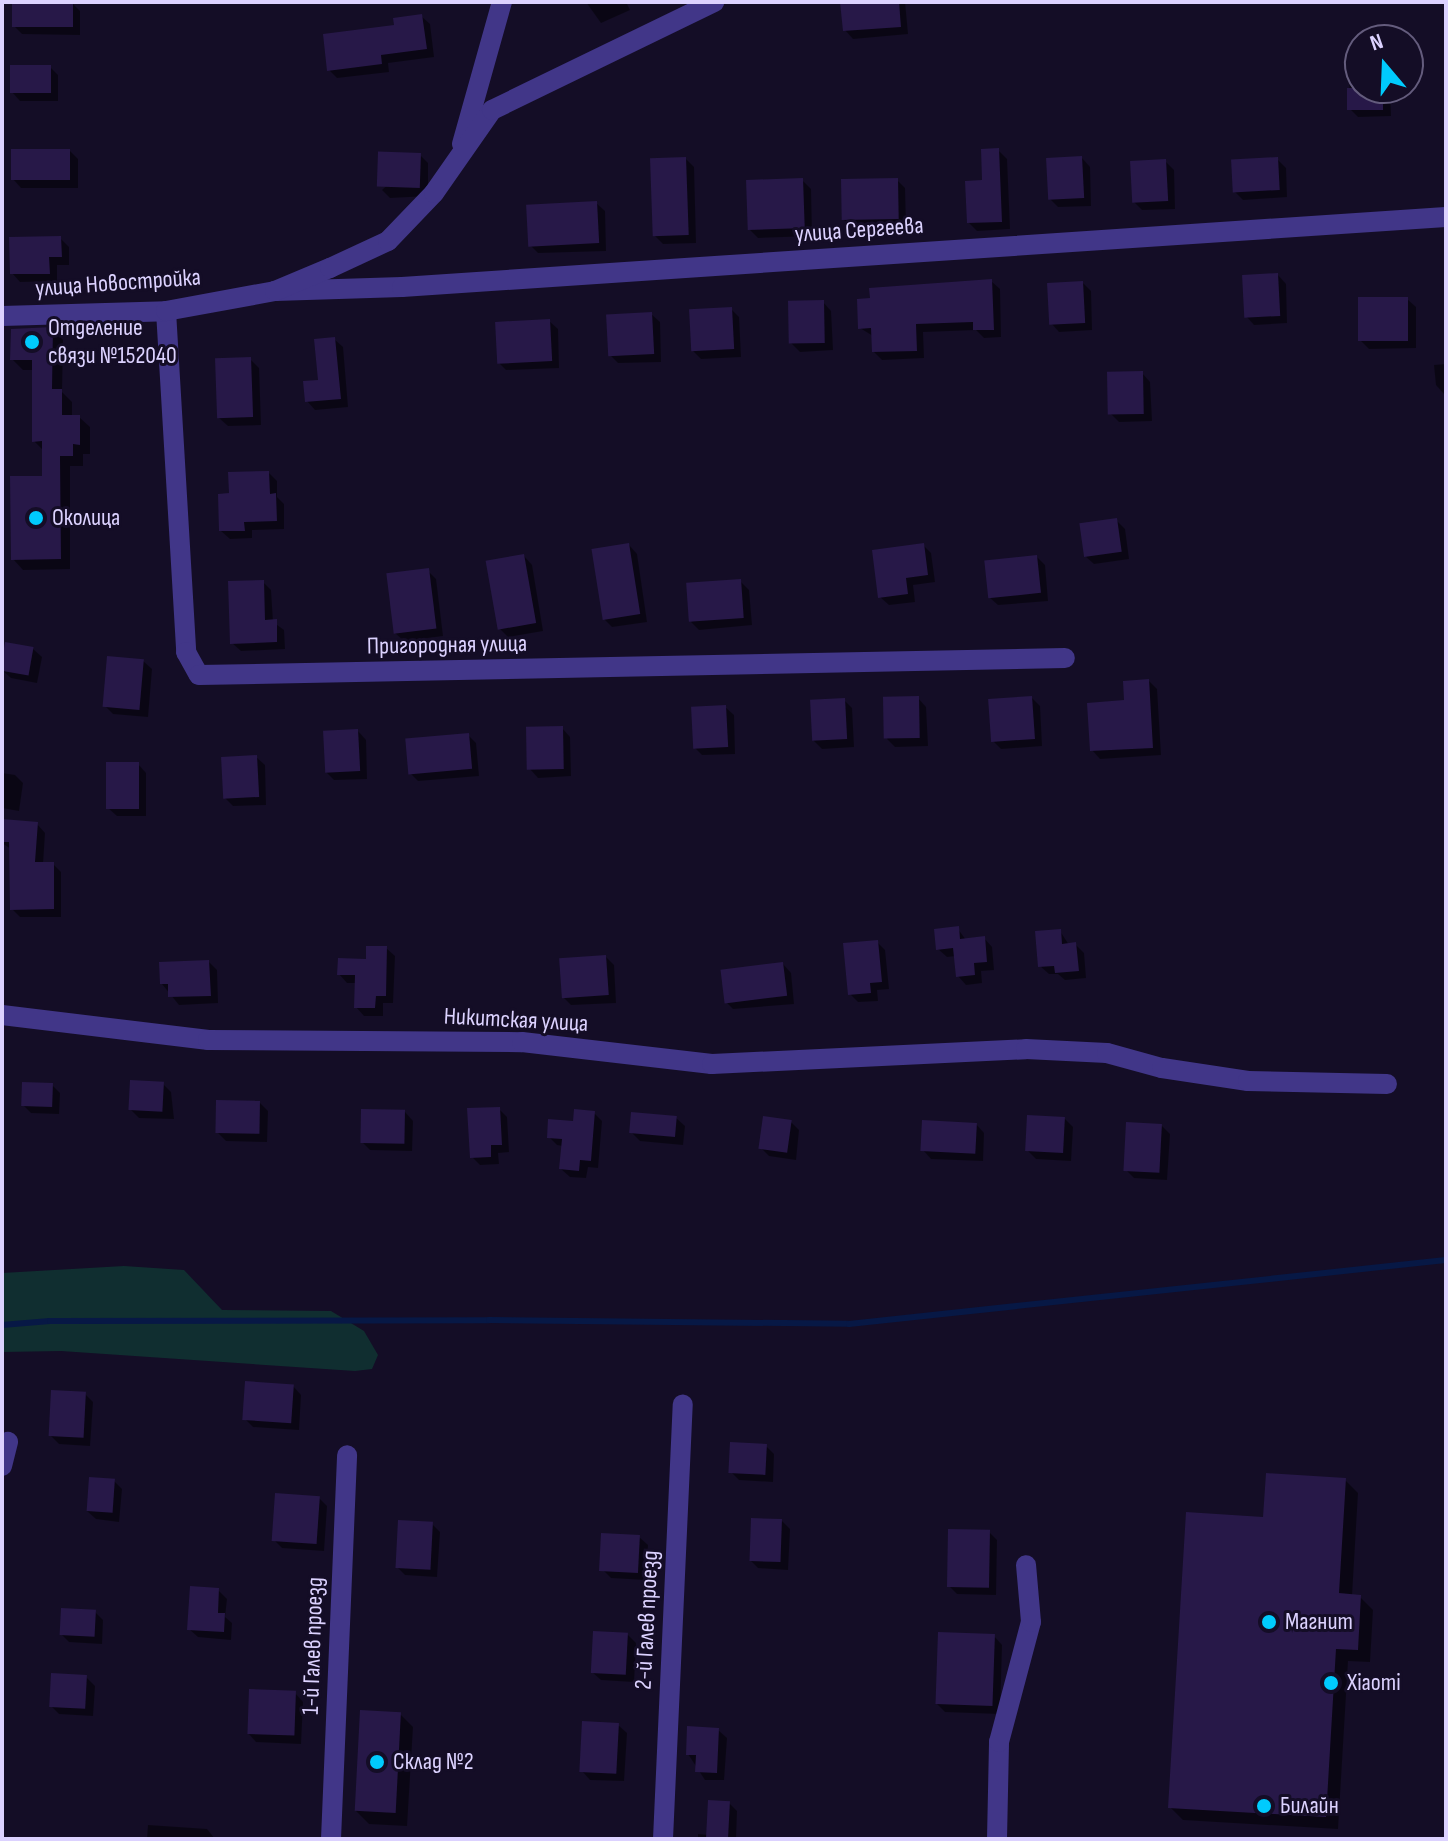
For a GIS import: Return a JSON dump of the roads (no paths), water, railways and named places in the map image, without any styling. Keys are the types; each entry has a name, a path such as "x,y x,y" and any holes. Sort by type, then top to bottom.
{"street":[{"path":"457,160 502,2"},
{"name":"улица Новостройка","path":"2,316 166,311 275,291 388,241 434,193 492,110 714,2"},
{"name":"улица Сергеева","path":"275,291 425,285 1446,217"},
{"name":"Пригородная улица","path":"166,311 186,652 199,675 1065,658"},
{"name":"Никитская улица","path":"2,1015 208,1040 522,1042 712,1064 1026,1049 1107,1053 1162,1068 1248,1081 1387,1084"},
{"name":"2-й Галев проезд","path":"663,1839 683,1404"},
{"path":"2,1466 8,1442"},
{"name":"1-й Галев проезд","path":"331,1839 347,1455"},
{"path":"997,1839 999,1742 1031,1622 1026,1565"}],"waterway":[{"path":"2,1325 50,1321 489,1320 849,1324 1446,1260"}],"place":[{"name":"Отделение связи №152040","path":"32,342"},
{"name":"Околица","path":"36,518"},
{"name":"Магнит","path":"1269,1622"},
{"name":"Xiaomi","path":"1331,1683"},
{"name":"Склад №2","path":"377,1762"},
{"name":"Билайн","path":"1264,1806"}]}
